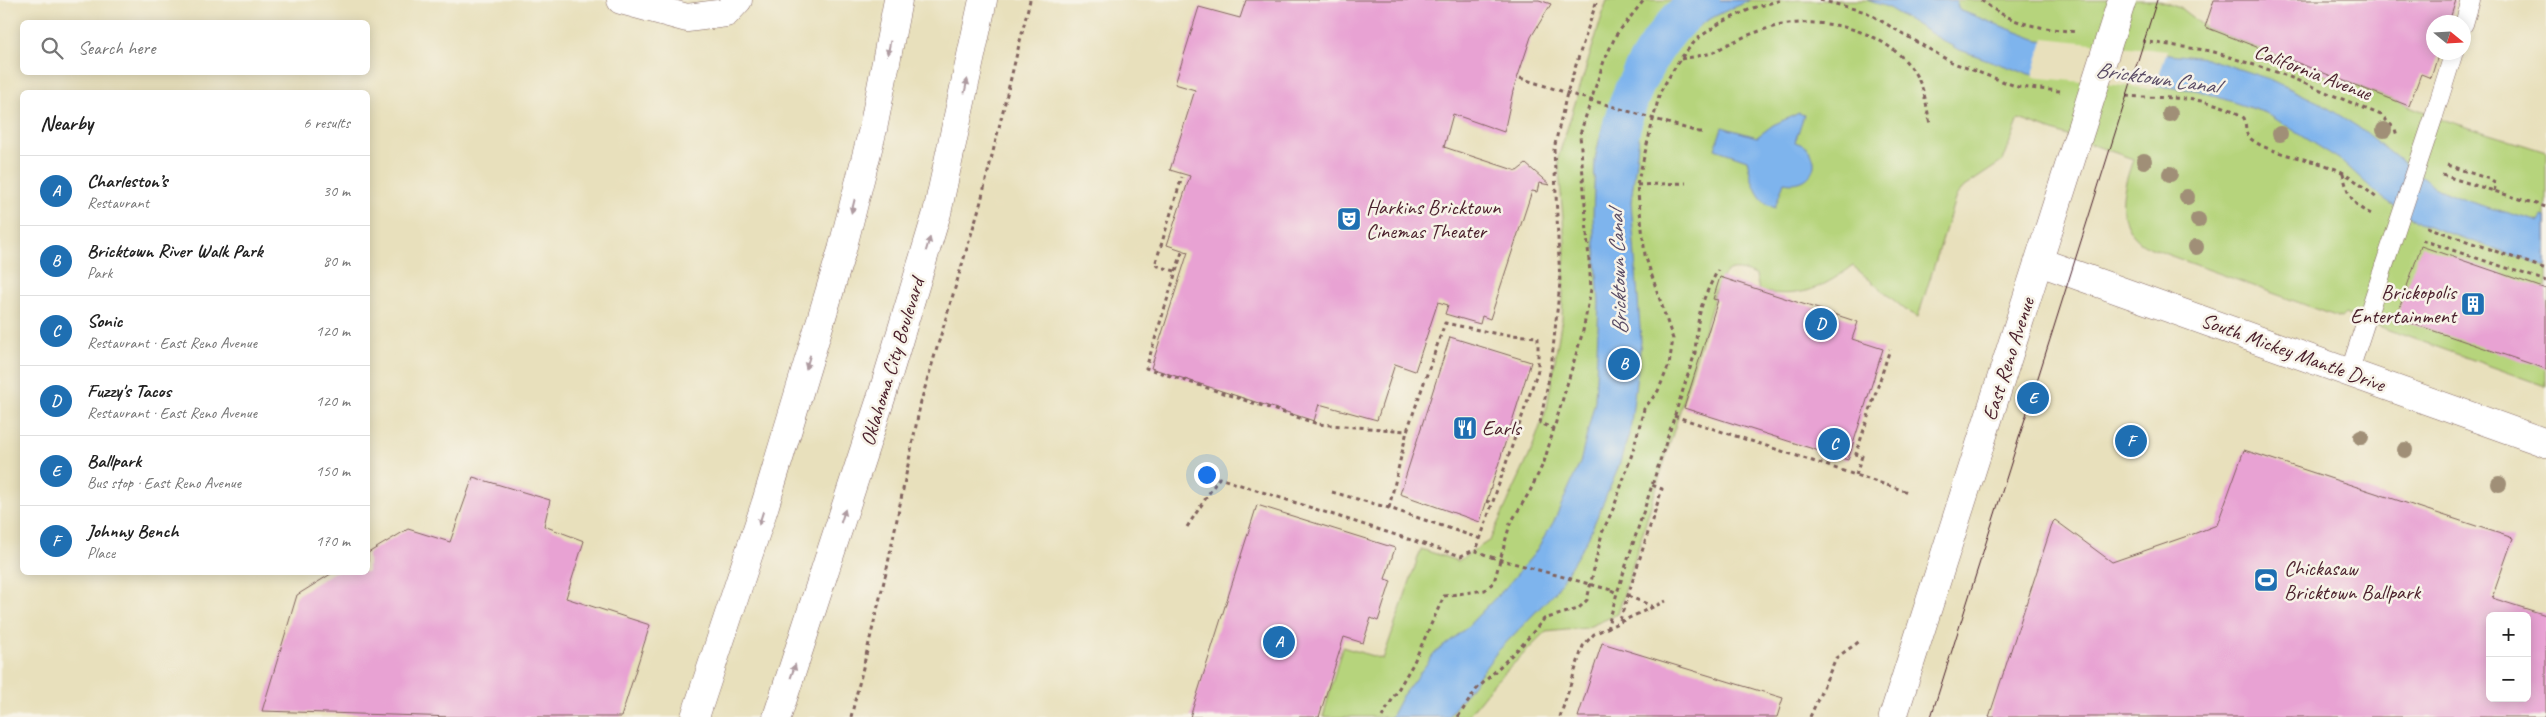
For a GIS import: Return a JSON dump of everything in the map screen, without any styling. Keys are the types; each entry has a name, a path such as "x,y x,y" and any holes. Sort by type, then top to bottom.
{"main road":[{"path":"621,0 687,18 726,13 738,0"},
{"path":"696,717 765,505 842,250 873,130 898,0"},
{"name":"Oklahoma City Boulevard","path":"777,717 883,392 937,213 983,0"},
{"name":"East Reno Avenue","path":"1893,717 2040,262 2122,0"},
{"name":"South Mickey Mantle Drive","path":"2040,262 2546,444"}],"lane":[{"path":"2467,15 2471,0"},
{"path":"2349,372 2452,60"}],"path":[{"name":"Oklahoma City Boulevard","path":"851,717 886,573 921,401 980,205 1030,0"},
{"path":"1555,429 1540,423 1551,368 1560,283 1554,149 1567,93 1597,0"},
{"path":"1382,717 1413,664 1444,596 1485,590 1494,582 1510,524 1530,491 1544,462 1583,331 1591,289 1580,134 1604,61 1616,35 1644,0"},
{"path":"1458,717 1476,690 1523,644 1544,619 1578,609 1587,600 1602,533 1614,507 1632,454 1644,409 1658,391 1669,366 1672,339 1645,255 1637,185 1660,92 1680,59 1697,39 1720,23 1753,8 1781,0"},
{"path":"1820,0 1866,12 1951,62 2018,87 2065,91"},
{"path":"1981,0 2008,19 2039,27 2087,34"},
{"path":"1680,59 1712,53 1734,41 1782,25 1812,22 1851,30 1879,40 1895,51 1908,65 1919,82 1925,97 1930,124"},
{"name":"California Avenue","path":"2135,40 2211,51 2282,74 2381,115 2395,129 2398,138"},
{"path":"1520,78 1698,132 1706,132"},
{"path":"2122,95 2191,99 2236,112 2244,118 2247,125 2245,131 2250,138 2266,146 2343,173 2380,201"},
{"path":"2460,170 2493,181 2496,184 2494,190"},
{"path":"2343,173 2345,183 2356,206 2361,210"},
{"path":"2440,174 2546,207"},
{"path":"1175,270 1155,265 1182,178"},
{"path":"1637,185 1686,183"},
{"path":"2420,224 2546,269"},
{"path":"2395,231 2546,281"},
{"path":"1182,252 1146,368 1318,424 1407,431"},
{"path":"1607,629 1616,593 1694,353 1696,320 1702,298 1718,270"},
{"path":"1389,508 1407,431 1445,323 1498,334 1538,338 1538,370 1476,551"},
{"path":"1856,475 1862,456 1856,454 1890,349"},
{"path":"1674,416 1908,492"},
{"path":"1187,527 1219,478 1460,556 1476,551 1616,593"},
{"path":"1620,620 1662,489 1652,485"},
{"path":"1332,492 1389,508 1481,539"},
{"path":"1486,501 1493,503"},
{"path":"1628,596 1652,606"},
{"path":"1560,717 1583,646 1594,634 1607,629 1620,620 1666,601"},
{"path":"1810,717 1836,658 1860,641"}],"green space":[{"path":"1607,0 2157,0 2180,8 2205,27 2448,121 2546,152 2546,386 2345,314 2341,318 2147,246 2130,231 2123,211 2126,180 2133,159 2019,119 2003,161 1964,187 1956,196 1918,317 1908,312 1853,266 1819,287 1799,293 1787,294 1759,292 1756,275 1746,271 1732,270 1723,276 1712,298 1714,299 1618,614 1586,628 1546,632 1494,683 1467,717 1323,717 1342,647 1383,659 1421,549 1458,561 1490,540 1530,454 1547,407 1562,318 1565,243 1558,158"}],"water":[{"path":"1678,0 1751,0 1715,16 1691,32 1674,51 1648,90 1618,81 1638,48"},
{"path":"1867,0 1956,0 1959,10 2038,40 2206,58 2269,79 2320,103 2358,127 2434,187 2467,201 2540,222 2543,217 2546,218 2546,266 2419,223 2380,196 2342,161 2266,113 2196,90 2028,74 1957,49 1887,7"},
{"path":"1799,113 1804,115 1795,142 1805,147 1811,153 1814,160 1814,168 1804,180 1795,183 1784,182 1775,208 1768,205 1758,194 1752,181 1747,160 1715,149 1722,127 1757,137 1773,125"},
{"path":"1603,124 1639,136 1631,202 1641,341 1630,431 1617,471 1587,540 1555,592 1497,652 1448,717 1391,717 1402,696 1435,653 1464,630 1507,586 1534,554 1554,521 1580,463 1595,401 1599,303 1593,217 1595,159"}],"pier":[{"path":"2044,38 2167,51 2155,89 2032,77"}],"building":[{"name":"Harkins Bricktown Cinemas Theater","path":"1246,0 1539,0 1551,4 1531,37 1513,91 1504,132 1453,114 1444,147 1517,171 1526,164 1550,185 1539,183 1537,192 1532,191 1490,319 1482,316 1480,324 1445,314 1448,305 1438,302 1415,371 1395,364 1377,420 1319,404 1314,421 1151,368 1188,252 1167,245 1190,176 1170,170 1195,90 1175,84 1199,7 1240,18"},
{"path":"2214,0 2456,0 2451,15 2426,15 2426,60 2437,60 2431,78 2421,74 2409,106 2205,27"},
{"name":"Brickopolis Entertainment","path":"2421,246 2546,289 2546,369 2396,318"},
{"path":"1720,277 1858,322 1852,339 1883,349 1848,460 1684,408 1718,300 1713,299"},
{"name":"Earls","path":"1450,337 1531,362 1480,522 1400,494"},
{"name":"Chickasaw Bricktown Ballpark","path":"2244,450 2513,538 2492,598 2546,615 2546,717 1989,717 2055,520 2112,562 2217,525"},
{"path":"473,477 550,500 544,526 584,541 566,598 650,625 621,717 455,717 262,711 297,595 329,575 370,575 370,552 408,529 450,542"},
{"path":"1257,505 1395,548 1385,579 1391,581 1378,621 1371,618 1363,643 1344,637 1319,717 1190,717"},
{"path":"1602,643 1783,698 1777,717 1578,717"}],"waterway":[{"name":"Bricktown Canal","path":"1614,180 1624,115 1639,78 1648,60 1672,27 1701,0"}],"tram line":[{"path":"1931,717 2157,0"}],"place":[{"name":"Harkins Bricktown Cinemas Theater","path":"1349,219"},
{"name":"Brickopolis Entertainment","path":"2473,304"},
{"name":"Fuzzy's Tacos","path":"1821,324"},
{"name":"Bricktown River Walk Park","path":"1624,364"},
{"name":"Ballpark","path":"2033,398"},
{"name":"Earls","path":"1465,428"},
{"name":"Johnny Bench","path":"2131,441"},
{"name":"Sonic","path":"1834,444"},
{"name":"Chickasaw Bricktown Ballpark","path":"2266,580"},
{"name":"Charleston’s","path":"1279,642"}]}
